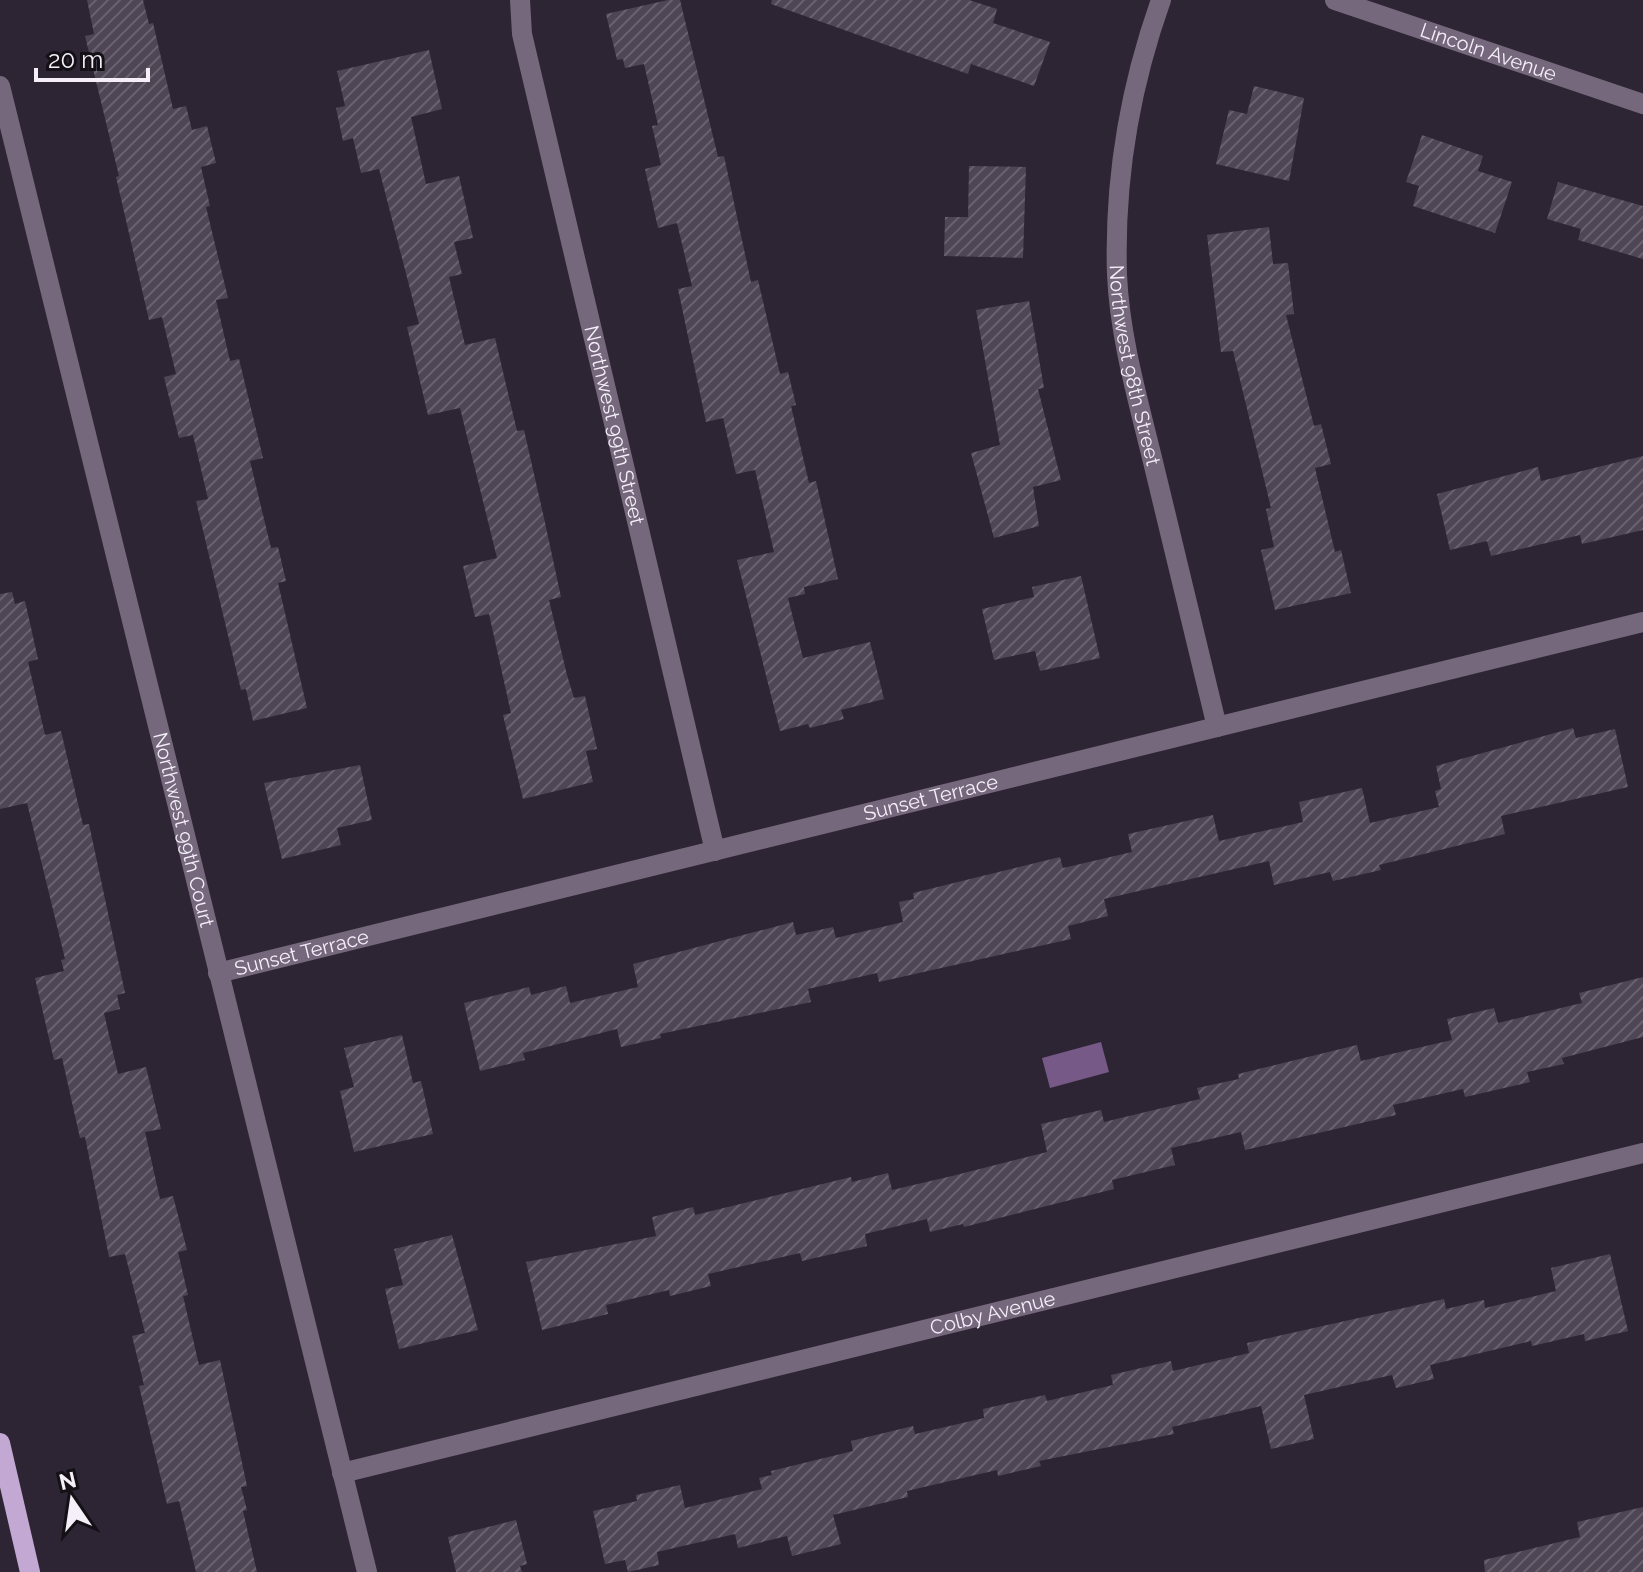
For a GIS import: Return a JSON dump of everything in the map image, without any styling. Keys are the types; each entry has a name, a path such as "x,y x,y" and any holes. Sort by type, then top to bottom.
{"main road":[{"path":"0,1443 30,1572"}],"street":[{"name":"Northwest 99th Street","path":"520,0 522,34 715,851"},
{"name":"Northwest 98th Street","path":"1161,0 1138,64 1124,139 1117,208 1117,277 1125,345 1217,727"},
{"name":"Lincoln Avenue","path":"1335,0 1643,104"},
{"name":"Northwest 99th Court","path":"0,86 367,1572"},
{"name":"Sunset Terrace","path":"218,973 1643,622"},
{"name":"Colby Avenue","path":"342,1473 1643,1153"}],"shaded area":[{"path":"1101,1042 1109,1072 1050,1088 1042,1058"}],"building":[{"path":"87,0 143,0 149,24 153,23 173,109 186,106 192,130 207,126 216,163 201,167 210,206 206,207 228,298 216,300 230,361 239,359 263,458 250,461 271,548 278,547 286,581 278,583 307,708 253,721 246,689 241,690 196,501 208,499 193,435 179,438 164,377 176,374 162,317 149,320 116,177 119,176 85,36 94,34"},
{"path":"680,0 718,157 724,156 751,282 758,280 780,374 788,372 796,405 791,406 809,483 816,481 838,579 804,587 805,594 788,598 803,658 870,642 884,699 841,710 844,719 810,728 808,724 780,731 737,560 774,552 755,470 736,474 723,418 706,422 678,289 692,286 677,223 658,228 645,169 661,165 652,126 658,125 644,64 625,68 623,59 617,60 606,14"},
{"path":"772,0 969,0 997,9 993,23 1050,42 1034,86 971,64 968,74 771,4"},
{"path":"429,50 442,109 411,117 426,184 459,176 473,238 454,242 462,274 449,277 465,345 495,338 517,431 524,430 561,597 549,600 567,675 574,698 585,696 597,749 586,751 593,782 523,799 503,715 511,713 489,614 475,617 463,566 497,558 460,408 428,415 407,327 419,324 379,169 361,173 353,138 343,141 336,108 345,106 337,71"},
{"path":"1254,86 1304,98 1289,181 1216,164 1229,110 1247,114"},
{"path":"1422,135 1483,156 1478,171 1512,182 1495,233 1413,206 1419,186 1406,182"},
{"path":"969,166 1026,167 1023,258 944,256 945,217 968,217"},
{"path":"1558,182 1643,206 1643,259 1578,240 1581,229 1547,219"},
{"path":"1269,227 1273,264 1288,263 1294,314 1286,315 1314,426 1321,424 1331,464 1315,468 1335,552 1341,550 1351,593 1275,610 1261,550 1274,547 1266,509 1271,508 1233,351 1221,352 1207,235"},
{"path":"1029,301 1044,388 1038,389 1061,480 1033,487 1039,526 994,538 971,453 1000,445 976,310"},
{"path":"1643,456 1643,530 1582,544 1580,535 1491,556 1487,541 1450,550 1437,494 1538,467 1541,481"},
{"path":"1081,576 1100,658 1040,671 1035,651 994,660 982,609 1034,597 1032,587"},
{"path":"12,592 15,604 25,601 38,659 28,662 45,735 61,731 83,825 89,824 125,993 117,995 120,1009 104,1013 118,1074 146,1067 161,1129 145,1132 160,1199 173,1196 187,1250 178,1252 188,1295 183,1296 199,1365 220,1360 247,1486 241,1487 247,1510 243,1511 257,1572 196,1572 179,1501 167,1504 139,1386 144,1385 132,1336 145,1333 125,1254 109,1257 85,1137 80,1138 62,1058 54,1060 35,978 64,971 61,960 65,959 27,803 0,809 0,594"},
{"path":"1573,728 1576,738 1615,729 1628,787 1501,816 1505,834 1379,865 1381,870 1333,881 1330,872 1274,885 1269,861 1104,899 1108,916 1068,926 1071,939 879,982 877,973 808,989 811,1002 660,1034 661,1038 621,1047 617,1029 523,1053 525,1060 480,1071 464,1003 529,987 531,995 566,986 570,1003 638,987 633,964 793,922 796,935 833,927 836,938 903,922 899,902 914,899 913,893 1060,857 1063,868 1132,852 1128,834 1213,815 1219,841 1303,822 1299,802 1362,788 1370,823 1439,807 1435,791 1441,789 1436,766"},
{"path":"360,765 372,820 337,828 341,845 282,859 264,783"},
{"path":"1643,977 1643,1037 1562,1058 1564,1064 1527,1072 1530,1082 1465,1097 1463,1089 1393,1105 1396,1115 1245,1150 1241,1132 1171,1148 1175,1165 1112,1180 1114,1189 964,1227 963,1224 930,1232 927,1219 865,1234 867,1246 802,1261 800,1253 708,1274 711,1286 670,1296 669,1290 606,1305 608,1314 542,1330 526,1262 656,1236 652,1217 693,1207 695,1215 851,1177 852,1182 888,1173 892,1190 952,1176 1047,1152 1041,1124 1101,1110 1104,1122 1200,1099 1197,1088 1239,1079 1238,1074 1357,1045 1361,1061 1452,1040 1447,1019 1494,1008 1498,1023 1582,1003 1579,993"},
{"path":"402,1035 413,1083 421,1081 433,1134 354,1152 340,1091 354,1087 344,1048"},
{"path":"452,1235 478,1330 399,1349 385,1289 403,1285 394,1249"},
{"path":"1610,1254 1628,1331 1585,1341 1584,1334 1532,1346 1531,1341 1430,1365 1434,1379 1396,1388 1392,1375 1304,1395 1314,1439 1271,1449 1261,1406 1172,1427 1174,1434 1039,1461 1041,1466 998,1476 997,1470 907,1491 908,1497 833,1515 841,1544 792,1556 787,1536 738,1548 735,1534 657,1552 659,1565 628,1572 625,1560 605,1564 593,1511 637,1501 636,1495 680,1485 685,1508 762,1489 759,1478 772,1475 771,1471 853,1451 851,1441 913,1426 915,1434 984,1418 983,1409 1045,1395 1047,1401 1113,1385 1111,1375 1171,1361 1173,1371 1249,1353 1247,1343 1444,1299 1446,1309 1484,1300 1485,1308 1556,1291 1551,1268"},
{"path":"1643,1507 1643,1572 1485,1572 1484,1560 1580,1537 1577,1522"},
{"path":"516,1520 527,1564 520,1566 522,1572 456,1572 448,1537"}]}
